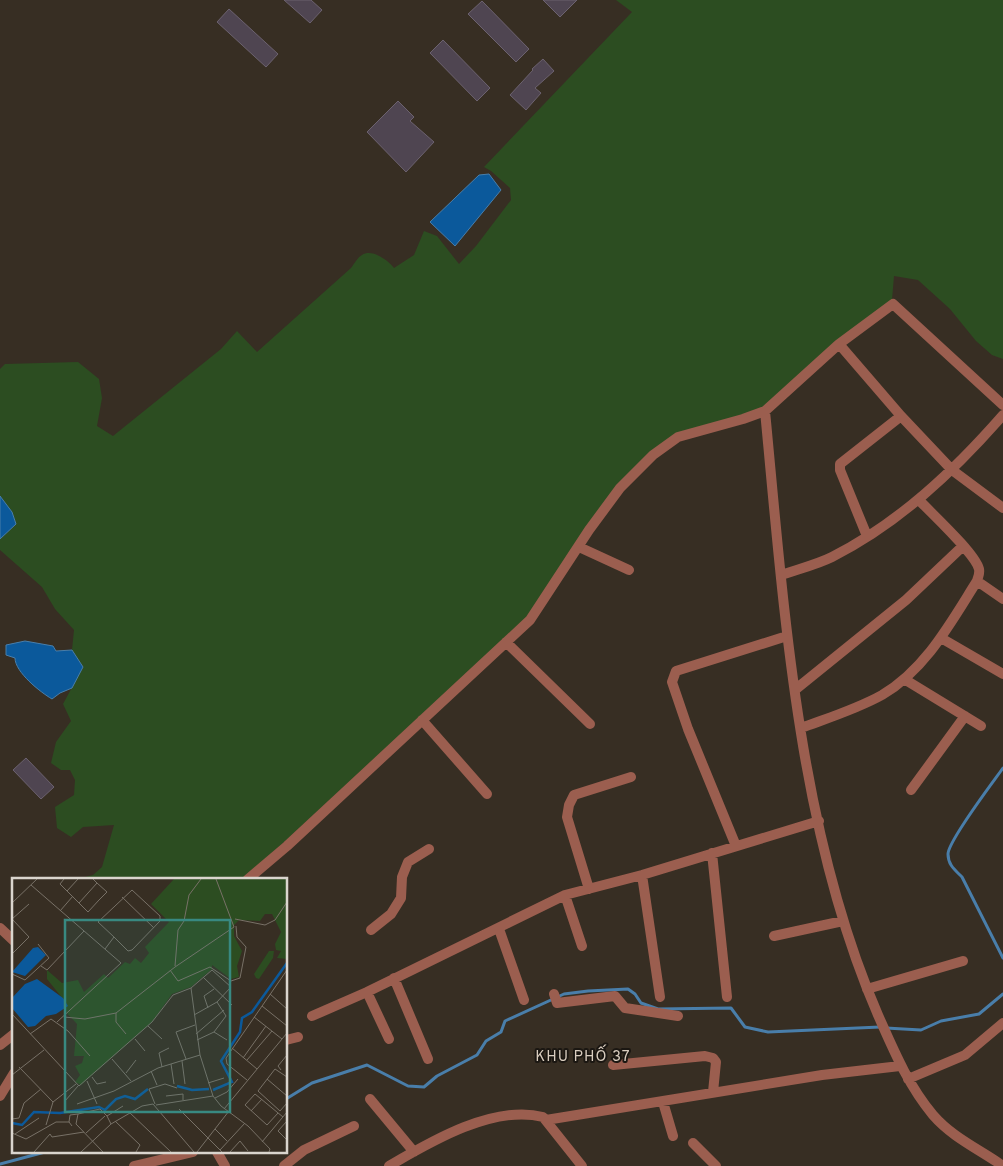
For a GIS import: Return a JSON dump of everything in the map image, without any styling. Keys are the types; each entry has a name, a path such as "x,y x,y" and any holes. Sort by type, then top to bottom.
{"street":[{"path":"249,878 530,620 620,488 653,455 678,437 765,411 839,344 893,304 1003,405"},
{"path":"839,344 901,416 952,470 1003,508"},
{"path":"765,411 787,636 801,728 819,821 843,921 867,989 900,1066 908,1079 944,1127 996,1164"},
{"path":"867,536 840,470 840,464 901,416"},
{"path":"781,575 826,560 867,536 919,500 952,470 1003,416"},
{"path":"801,728 871,701 904,679 942,638 977,581 978,567 963,546 919,500"},
{"path":"796,689 906,600 963,546"},
{"path":"578,548 629,570"},
{"path":"977,581 1003,599"},
{"path":"736,846 688,729 672,682 676,671 787,636"},
{"path":"942,638 1003,674"},
{"path":"506,642 590,724"},
{"path":"904,679 981,726"},
{"path":"911,790 966,716"},
{"path":"422,720 487,794"},
{"path":"589,889 567,817 569,805 574,795 631,777"},
{"path":"312,1016 499,929 565,895 642,875 819,821"},
{"path":"372,930 391,914 401,898 402,877 408,862 429,849"},
{"path":"712,853 727,996"},
{"path":"642,875 660,998"},
{"path":"565,895 582,946"},
{"path":"774,936 843,921"},
{"path":"0,928 12,939"},
{"path":"499,929 524,1000"},
{"path":"867,989 963,961"},
{"path":"394,978 428,1059"},
{"path":"367,992 389,1039"},
{"path":"555,998 616,996 619,997 625,1008 678,1016"},
{"path":"908,1079 966,1055 1003,1023"},
{"path":"0,1045 12,1036"},
{"path":"288,1040 298,1037"},
{"path":"613,1065 706,1056 714,1058 716,1062 714,1092"},
{"path":"546,1120 822,1075 900,1066"},
{"path":"0,1096 12,1076"},
{"path":"370,1099 414,1152"},
{"path":"663,1102 673,1136"},
{"path":"389,1166 465,1126 494,1118 534,1115 546,1120 582,1166"},
{"path":"284,1166 304,1150 354,1126"},
{"path":"693,1143 716,1166"},
{"path":"134,1166 185,1154"},
{"path":"218,1154 225,1166"}],"green space":[{"path":"616,0 1003,0 1003,359 992,355 976,341 950,309 918,280 894,276 892,300 763,408 650,452 526,618 243,878 82,878 93,875 102,867 114,825 83,827 71,837 57,828 55,807 74,795 75,780 70,770 61,770 51,763 56,742 71,721 63,704 83,667 72,650 74,630 55,609 42,587 0,550 0,539 16,524 12,512 0,496 0,369 5,364 78,362 99,379 102,398 97,426 113,436 221,349 237,331 257,352 366,253 375,254 394,268 414,255 424,231 437,236 459,264 476,246 511,200 510,188 484,167 632,12"}],"water":[{"path":"489,174 501,190 455,246 430,222 479,175"},
{"path":"0,496 12,512 16,524 0,539"},
{"path":"25,641 53,646 56,651 72,650 83,667 72,688 52,699 29,681 19,669 15,658 6,655 6,645"}],"building":[{"path":"284,0 311,0 322,10 310,23"},
{"path":"543,0 577,0 560,17"},
{"path":"482,1 529,49 516,62 468,14"},
{"path":"229,9 278,54 266,67 217,22"},
{"path":"443,40 490,88 477,101 430,53"},
{"path":"543,59 554,71 535,88 541,93 526,110 510,95"},
{"path":"398,101 414,117 410,121 434,142 406,172 367,132"},
{"path":"26,758 54,787 41,799 13,770"}],"waterway":[{"path":"1003,768 955,837 948,854 954,870 962,877 1003,958"},
{"path":"288,1098 312,1083 367,1065 408,1086 424,1087 437,1076 477,1055 486,1041 501,1032 505,1021 564,994 588,991 628,989 635,994 641,1003 658,1009 731,1008 745,1027 768,1032 880,1027"},
{"path":"886,1028 921,1030 941,1021 979,1014 1003,994"},
{"path":"0,1164 38,1154"}],"district":[{"name":"KHU PHỐ 37","path":"583,1056"}]}
